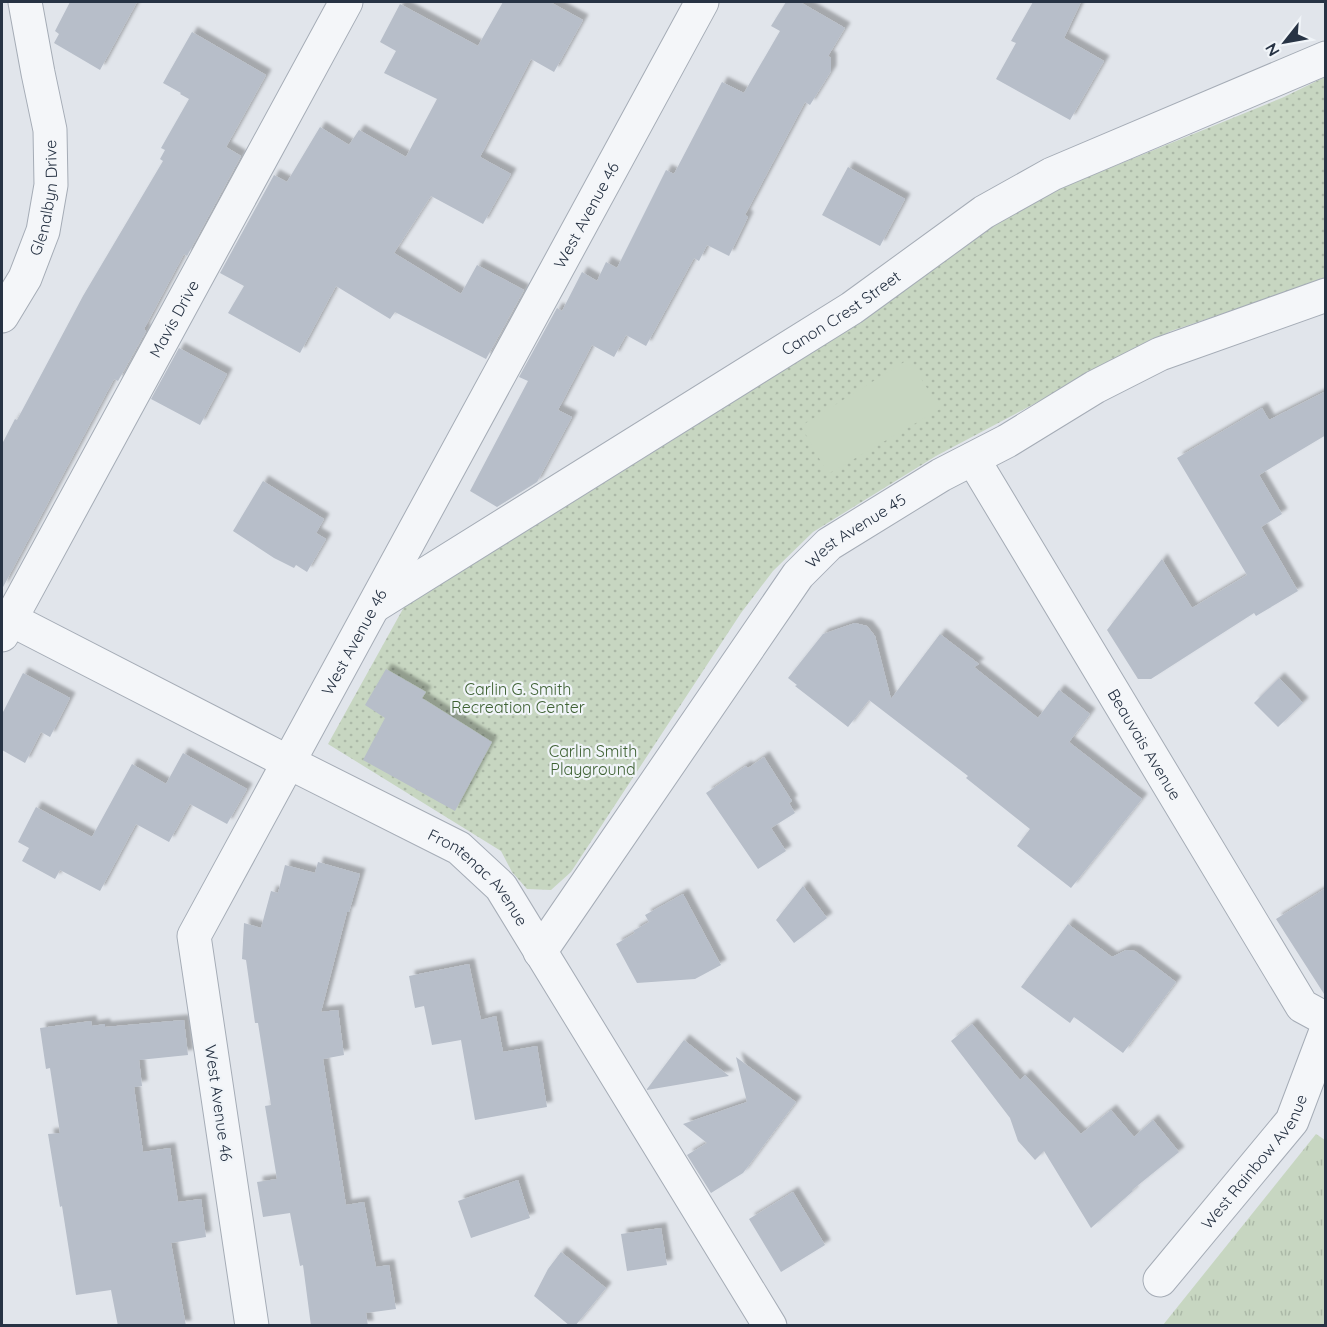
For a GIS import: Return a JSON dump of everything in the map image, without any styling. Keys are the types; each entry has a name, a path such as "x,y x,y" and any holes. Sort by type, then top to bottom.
{"street":[{"name":"Glenalbyn Drive","path":"2,316 25,278 36,250 43,231 51,185 50,130 25,2"},
{"name":"Mavis Drive","path":"6,627 346,2"},
{"name":"West Avenue 46","path":"252,1326 194,936 702,2"},
{"name":"Canon Crest Street","path":"374,606 852,308 984,212 1052,174 1326,58"},
{"name":"West Avenue 45","path":"540,952 798,575 829,544 941,475 1007,441 1095,387 1160,354 1326,295"},
{"name":"Beauvais Avenue","path":"973,459 1302,1006 1326,1019"},
{"name":"Frontenac Avenue","path":"6,627 288,762 459,848 501,887 770,1326"},
{"name":"West Rainbow Avenue","path":"1160,1280 1292,1121 1326,1032"}],"green space":[{"name":"Carlin G. Smith Recreation Center","path":"1325,77 1325,279 1171,331 936,456 813,532 773,571 741,613 571,872 551,890 527,889 512,872 501,851 328,744 404,607 676,438 846,327 924,269 1015,213 1058,189 1284,97"},
{"path":"909,359 940,409 828,474 801,426"},
{"path":"1316,1134 1325,1140 1325,1325 1163,1325"}],"building":[{"path":"70,2 137,2 100,70 54,43 59,34 55,31"},
{"path":"503,2 550,2 583,20 554,72 531,59 480,157 511,174 483,224 431,196 394,253 461,294 477,265 524,290 486,359 395,312 390,319 336,286 300,353 228,313 244,286 220,273 274,175 287,182 320,127 349,145 359,130 406,157 437,99 384,73 396,51 380,42 400,4 478,46"},
{"path":"786,2 800,2 845,28 828,56 831,58 831,71 810,105 805,102 745,215 748,217 729,256 707,245 699,261 694,258 646,346 626,335 614,357 592,345 558,410 572,417 537,482 497,507 470,491 528,381 519,377 557,308 562,311 582,272 597,281 606,262 617,268 666,170 674,174 722,82 744,93 780,31 771,26"},
{"path":"1033,2 1081,2 1064,38 1104,61 1070,120 996,79 1016,43 1011,41"},
{"path":"192,32 266,75 226,147 241,156 187,256 184,254 118,381 114,379 2,589 2,444 83,296 163,161 160,159 165,150 161,148 189,99 163,83"},
{"path":"848,167 905,199 880,246 822,215"},
{"path":"179,348 227,374 200,425 151,399"},
{"path":"1326,391 1326,435 1259,475 1282,514 1261,527 1298,591 1256,616 1254,613 1151,679 1138,679 1107,630 1162,559 1192,608 1247,575 1177,458 1262,408 1269,420"},
{"path":"263,481 324,519 316,533 326,539 307,572 296,565 294,568 274,558 233,531"},
{"path":"855,623 867,626 875,636 891,699 940,634 979,664 974,667 1038,718 1059,690 1090,714 1069,742 1142,799 1071,888 1017,846 1030,829 966,778 968,776 869,700 848,727 788,678 823,634"},
{"path":"386,669 426,692 422,698 492,742 455,811 363,760 385,718 365,705"},
{"path":"23,673 70,698 50,737 41,732 25,763 2,750 2,714"},
{"path":"1279,678 1303,703 1278,727 1254,703"},
{"path":"183,753 247,789 227,824 190,804 169,842 136,824 100,891 60,870 55,879 22,861 29,848 18,842 36,807 92,837 132,764 166,784"},
{"path":"764,757 792,801 789,803 795,813 771,828 786,851 758,869 706,793 746,766 748,768"},
{"path":"318,862 360,874 349,912 347,912 321,1012 338,1010 344,1055 323,1059 346,1205 364,1202 376,1267 389,1265 396,1309 366,1313 368,1326 311,1326 303,1265 300,1266 290,1213 263,1217 257,1182 277,1179 265,1106 271,1105 258,1023 255,1023 246,960 242,959 244,923 261,928 271,891 278,893 285,865 315,873"},
{"path":"803,886 827,918 794,943 776,920"},
{"path":"1326,888 1326,997 1276,919"},
{"path":"683,894 721,965 695,979 637,983 616,944 649,922 645,915"},
{"path":"1068,924 1112,957 1126,950 1135,951 1176,982 1123,1053 1074,1017 1070,1023 1021,987"},
{"path":"469,964 481,1020 496,1016 503,1052 537,1046 547,1107 475,1120 461,1040 432,1045 424,1006 415,1008 409,976"},
{"path":"184,1020 188,1055 139,1060 142,1086 134,1087 143,1152 170,1148 178,1202 201,1199 206,1237 171,1243 186,1326 118,1326 111,1290 76,1295 48,1134 60,1133 50,1068 46,1069 40,1028 91,1021 92,1026 105,1024 105,1027"},
{"path":"972,1024 1020,1080 1025,1075 1081,1134 1111,1110 1134,1137 1153,1120 1179,1152 1132,1190 1091,1228 1044,1151 1035,1160 1018,1141 1010,1118 951,1041"},
{"path":"684,1040 729,1076 647,1090 647,1089"},
{"path":"736,1057 796,1102 743,1173 711,1193 687,1155 707,1143 683,1124 747,1102"},
{"path":"518,1180 530,1218 471,1238 458,1201"},
{"path":"793,1192 825,1245 781,1272 749,1219"},
{"path":"661,1228 667,1265 627,1271 621,1234"},
{"path":"561,1252 606,1288 575,1326 570,1326 534,1296 548,1269"}],"park label":[{"name":"Carlin Smith Playground","path":"593,760"}]}
